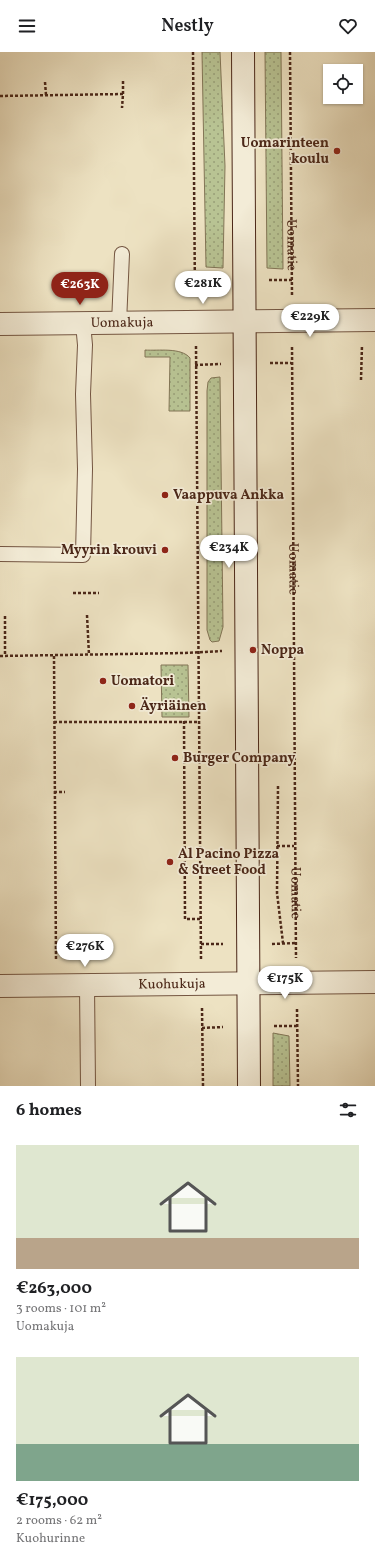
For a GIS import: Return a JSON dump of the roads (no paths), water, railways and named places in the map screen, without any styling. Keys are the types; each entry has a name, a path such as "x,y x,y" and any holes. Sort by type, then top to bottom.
{"street":[{"path":"243,52 249,1086"},
{"name":"Uomakuja","path":"0,324 375,320"},
{"name":"Kuohukuja","path":"0,986 375,982"}],"lane":[{"path":"119,323 122,254"},
{"path":"0,554 84,554 85,469 83,394 85,345 83,323"},
{"path":"87,985 88,1086"}],"place":[{"name":"Uomarinteen koulu","path":"337,151"},
{"name":"Vaappuva Ankka","path":"165,495"},
{"name":"Myyrin krouvi","path":"165,550"},
{"name":"Noppa","path":"253,650"},
{"name":"Uomatori","path":"103,681"},
{"name":"Äyriäinen","path":"132,706"},
{"name":"Burger Company","path":"175,758"},
{"name":"Al Pacino Pizza & Street Food","path":"170,862"}]}
